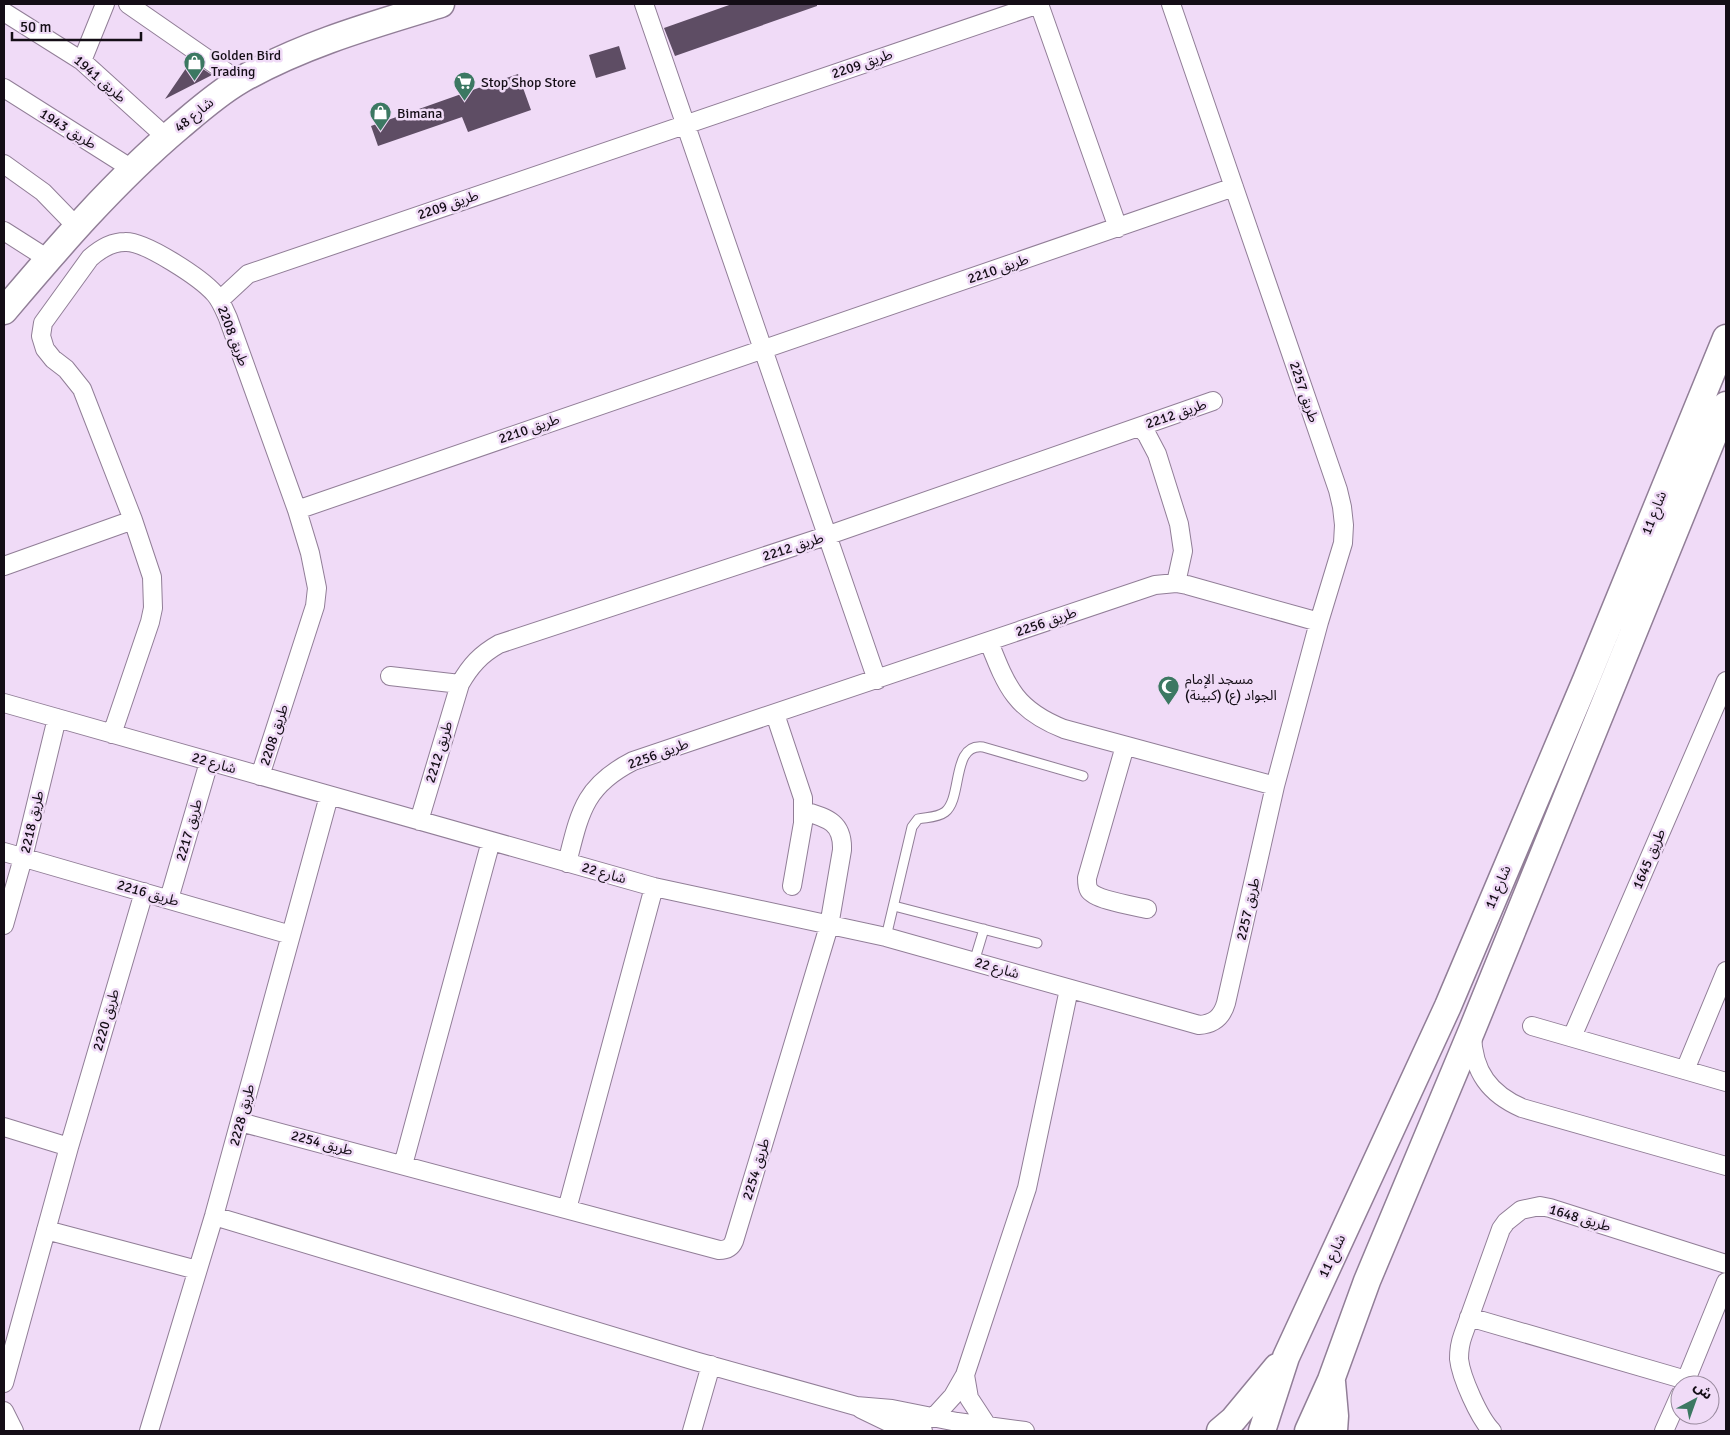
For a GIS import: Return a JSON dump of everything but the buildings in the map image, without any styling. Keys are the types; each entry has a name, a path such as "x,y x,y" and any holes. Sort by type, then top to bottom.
{"street":[{"path":"82,61 105,4"},
{"path":"128,4 239,81"},
{"name":"شارع 48","path":"4,310 76,226 132,169 211,100 239,81 291,55 373,25 440,4"},
{"path":"644,4 877,680"},
{"name":"طريق 2209","path":"220,300 248,274 1039,4 1118,228"},
{"name":"طريق 2257","path":"1171,4 1342,507 1344,525 1343,542 1319,622 1275,786 1226,1003 1223,1012 1216,1020 1208,1024"},
{"name":"طريق 1941","path":"4,12 82,61 167,138"},
{"name":"طريق 1943","path":"4,88 132,169"},
{"path":"4,164 43,192 76,226"},
{"name":"طريق 2210","path":"297,510 1234,187"},
{"path":"4,230 48,259"},
{"name":"طريق 2208","path":"112,734 153,608 152,577 133,520 82,389 71,374 53,359 45,349 41,336 43,323 90,258 100,249 124,242 138,243 167,258 204,285 220,300 297,510 315,571 317,588 315,606 260,776"},
{"name":"شارع 11","path":"1262,1431 1286,1357 1448,1006 1586,680 1726,338"},
{"name":"طريق 2212","path":"419,821 460,684 476,661 486,651 498,644 826,536 1213,401"},
{"name":"شارع 11","path":"1308,1431 1331,1380 1367,1281 1472,1030 1726,405"},
{"name":"طريق 2212","path":"1140,427 1147,435 1157,454 1180,524 1183,551 1182,564 1176,583"},
{"path":"4,566 133,520"},
{"name":"طريق 2256","path":"568,863 577,822 586,802 598,785 614,771 633,761 1155,585 1176,583 1319,622"},
{"path":"989,642 1008,687 1026,709 1044,721 1064,729 1275,786"},
{"path":"390,676 460,684"},
{"name":"طريق 1645","path":"1572,1037 1726,681"},
{"name":"شارع 22","path":"4,703 654,887 886,937 1199,1025 1208,1024"},
{"path":"775,714 800,786 804,811 792,886"},
{"name":"طريق 2218","path":"4,925 24,858 57,718"},
{"path":"1125,746 1087,878 1087,884 1089,890 1098,897 1148,909"},
{"name":"طريق 2217","path":"169,899 209,762"},
{"name":"طريق 2228","path":"149,1431 214,1216 330,796"},
{"path":"804,811 824,817 833,823 839,831 842,840 829,926"},
{"path":"403,1165 491,841"},
{"name":"طريق 2216","path":"4,852 291,935"},
{"path":"567,1209 654,887"},
{"name":"طريق 2220","path":"4,1383 69,1147 144,892"},
{"name":"طريق 2254","path":"240,1122 719,1250 726,1250 732,1246 734,1241 829,926"},
{"path":"1685,1070 1726,971"},
{"path":"928,1425 953,1396 965,1375 1027,1188 1069,989"},
{"path":"1532,1026 1726,1082"},
{"path":"1472,1030 1472,1047 1476,1063 1494,1091 1507,1102 1522,1108 1726,1166"},
{"path":"4,1127 69,1147"},
{"name":"طريق 1648","path":"1492,1431 1482,1417 1461,1369 1460,1344 1501,1230 1513,1215 1531,1207 1550,1208 1726,1264"},
{"path":"214,1216 711,1366 856,1406 892,1409 928,1425 988,1427 1025,1431"},
{"path":"46,1230 197,1270"},
{"path":"1688,1375 1726,1282"},
{"path":"1469,1317 1670,1383"},
{"path":"1220,1431 1239,1413 1286,1357"},
{"path":"692,1431 711,1366"},
{"path":"965,1375 969,1398 988,1427"},
{"path":"1331,1380 1335,1416 1334,1431"},
{"path":"4,1411 14,1431"},
{"path":"1664,1431 1670,1417"}],"lane":[{"path":"886,937 912,827 918,819 940,815 950,807 963,759 968,750 983,747 1083,776"},
{"path":"894,906 1037,943"},
{"path":"974,962 984,930"}],"place":[{"name":"Golden Bird Trading","path":"195,82"},
{"name":"Stop Shop Store","path":"465,101"},
{"name":"Bimana","path":"381,132"},
{"name":"مسجد الإمام الجواد (ع) (كبينة)","path":"1169,706"}]}
